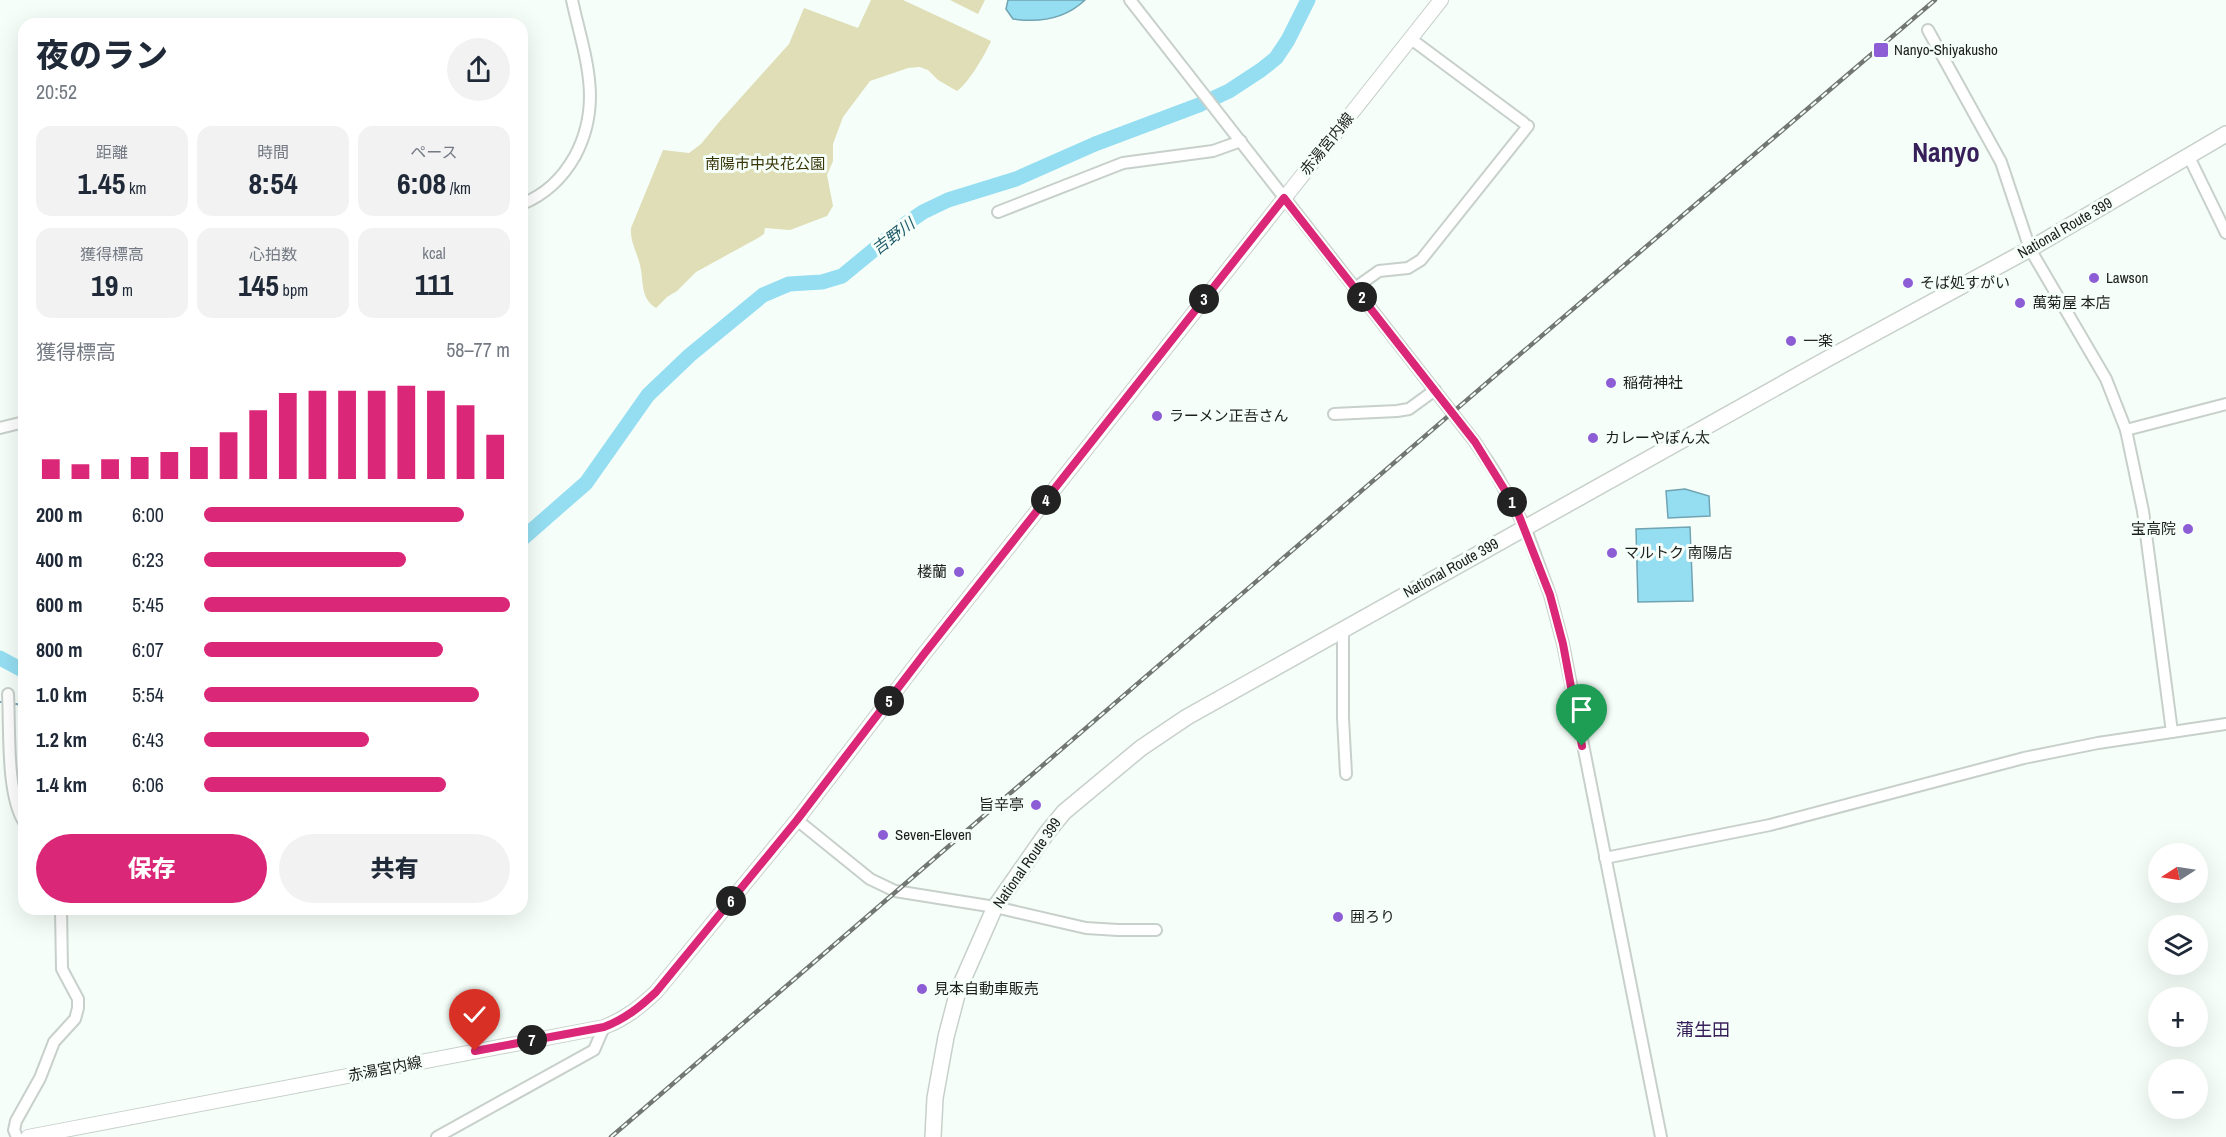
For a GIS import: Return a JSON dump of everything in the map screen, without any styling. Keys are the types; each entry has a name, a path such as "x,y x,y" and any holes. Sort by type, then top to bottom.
{"highway":[{"name":"National Route 399","path":"933,1137 935,1098 946,1037 958,991 995,907 1064,812 1141,748 1186,717 1343,628 2030,249 2226,134"}],"main road":[{"name":"赤湯宮内線","path":"28,1137 604,1027 622,1020 641,1006 656,992 797,820 924,654 1441,0"}],"street":[{"path":"528,201 552,187 568,168 582,143 590,118 590,85 572,0"},
{"path":"1130,0 1475,442 1496,474 1525,527 1550,595 1563,644 1660,1137"},
{"path":"1928,30 2001,162 2030,249 2106,379 2126,430 2143,511 2172,732"},
{"path":"1355,288 1379,271 1407,268 1420,260 1526,124 1411,39"},
{"path":"998,212 1123,163 1213,151 1241,141"},
{"path":"2189,157 2226,233"},
{"path":"1334,414 1409,409 1435,390"},
{"path":"2126,430 2226,404"},
{"path":"0,428 18,424"},
{"path":"1343,628 1343,718 1346,774"},
{"path":"8,694 12,780 18,807"},
{"path":"1605,858 1770,825 2024,758 2226,724"},
{"path":"797,820 870,879 895,891 995,907 1086,928 1156,930"},
{"path":"17,1137 14,1130 16,1121 40,1078 54,1042 75,1019 78,1008 78,999 62,969 61,915"},
{"path":"437,1137 594,1050 604,1027"}],"green space":[{"name":"南陽市中央花公園","path":"871,0 903,0 991,41 971,75 957,91 938,80 928,70 920,67 908,68 870,81 843,117 833,144 833,161 827,175 833,206 827,216 790,230 765,228 764,234 758,238 696,272 656,308 647,299 643,289 631,228 663,150 689,153 701,144 789,44 804,8 858,28"},
{"path":"950,0 985,0 978,14"}],"water":[{"path":"1008,0 1085,0 1069,12 1052,18 1033,20 1013,19 1006,9"},
{"path":"1685,489 1709,496 1710,516 1668,518 1666,491"},
{"path":"1690,527 1693,601 1638,602 1636,529"}],"waterway":[{"name":"吉野川","path":"528,534 586,483 648,395 690,355 763,295 789,284 822,282 842,276 904,225 923,212 948,200 1016,179 1095,144 1199,105 1229,91 1276,58 1288,40 1308,0"},
{"name":"吉野川","path":"0,658 18,668"}],"railway":[{"path":"611,1137 1935,0"}],"place":[{"name":"Nanyo-Shiyakusho","path":"1881,50"},
{"name":"Lawson","path":"2094,278"},
{"name":"そば処すがい","path":"1908,283"},
{"name":"萬菊屋 本店","path":"2020,303"},
{"name":"一楽","path":"1791,341"},
{"name":"稲荷神社","path":"1611,383"},
{"name":"ラーメン正吾さん","path":"1157,416"},
{"name":"カレーやぽん太","path":"1593,438"},
{"name":"宝高院","path":"2188,529"},
{"name":"マルトク 南陽店","path":"1612,553"},
{"name":"楼蘭","path":"959,572"},
{"name":"旨辛亭","path":"1036,805"},
{"name":"Seven-Eleven","path":"883,835"},
{"name":"囲ろり","path":"1338,917"},
{"name":"見本自動車販売","path":"922,989"}],"district":[{"name":"Nanyo","path":"1946,153"},
{"name":"蒲生田","path":"1703,1030"}],"route":[{"path":"475,1051 604,1027 622,1020 656,992 797,820 924,654 1284,198 1475,442 1516,508 1550,595 1563,644 1582,746"}]}
